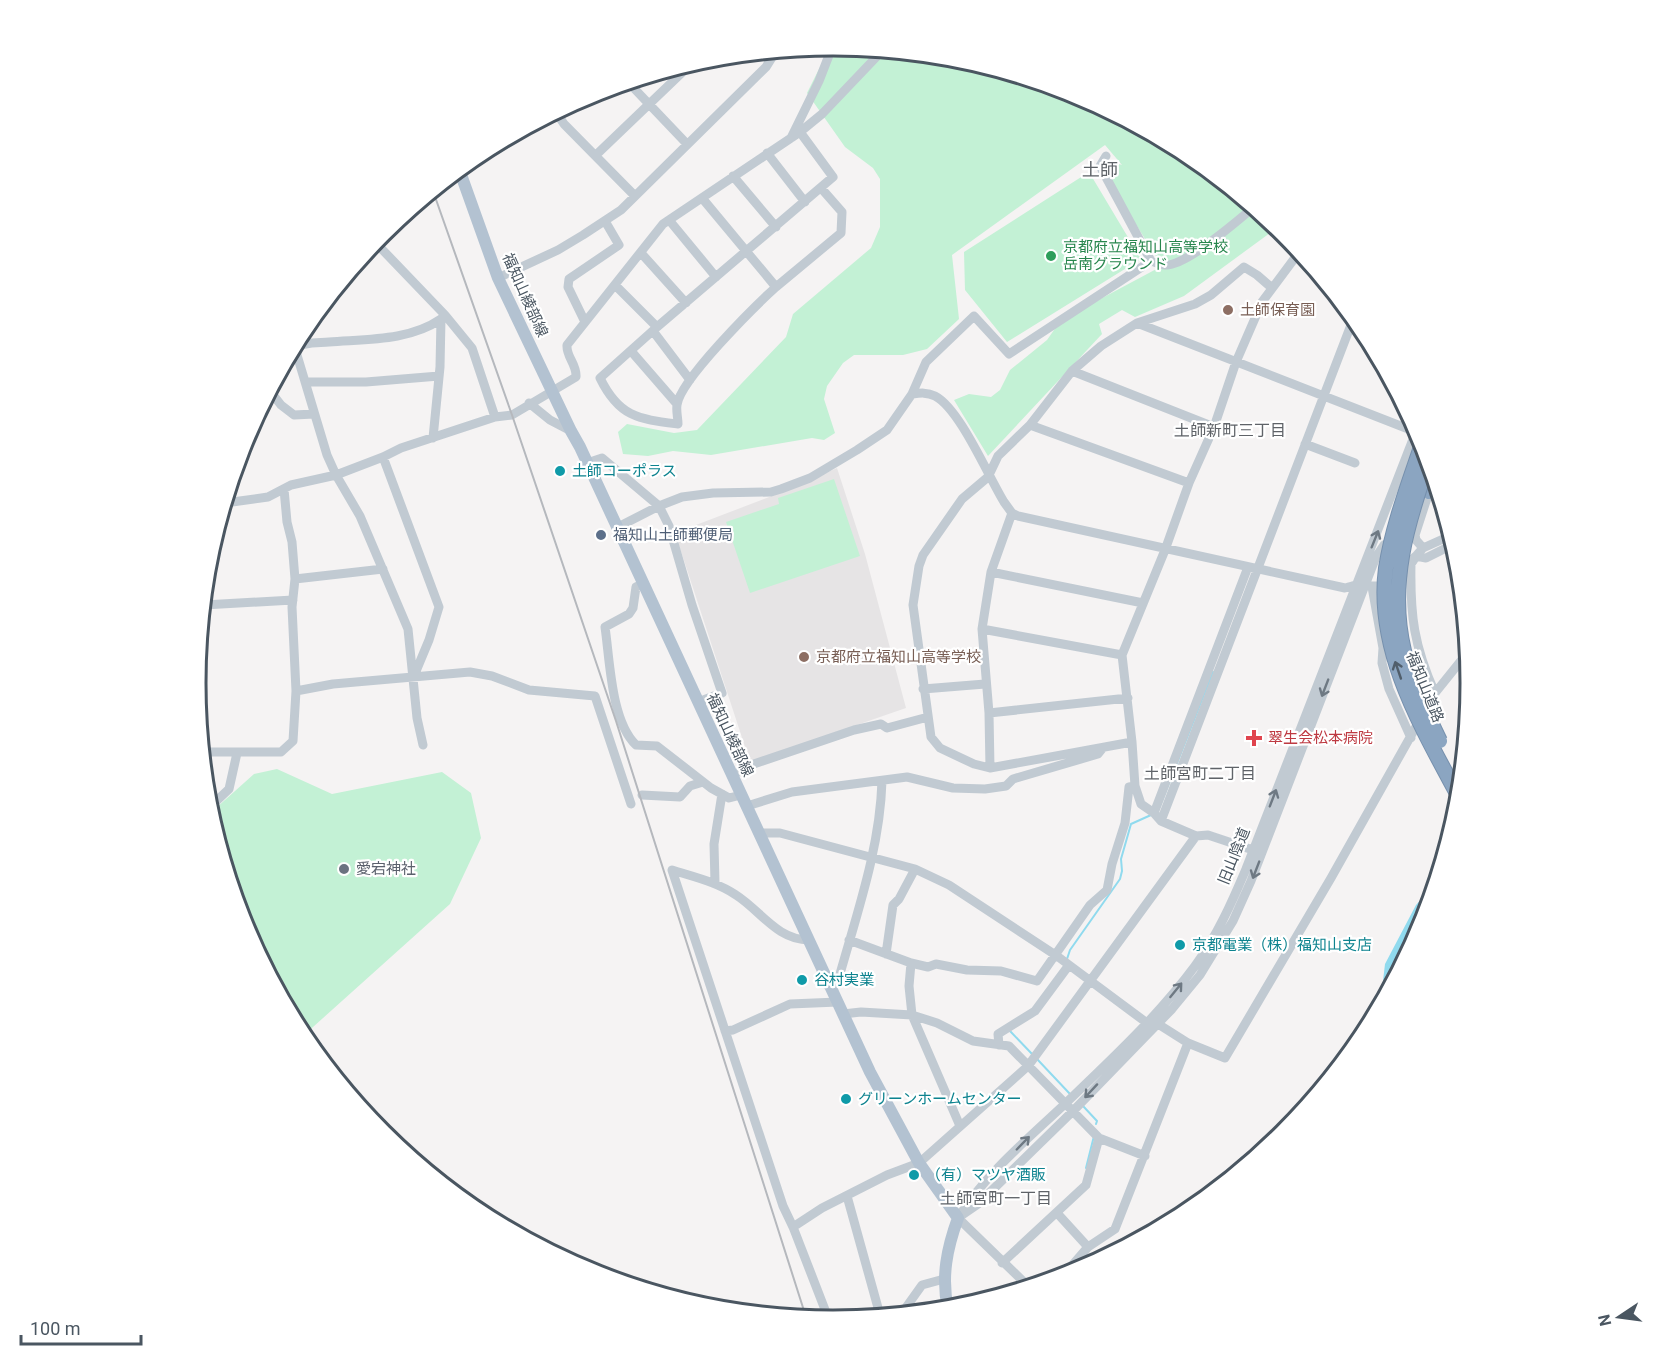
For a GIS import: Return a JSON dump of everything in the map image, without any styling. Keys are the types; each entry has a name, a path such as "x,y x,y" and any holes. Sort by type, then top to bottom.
{"highway":[{"name":"福知山道路","path":"1415,449 1388,558 1386,580 1388,629 1396,664 1409,699 1452,783"},
{"name":"福知山道路","path":"1425,476 1408,525 1398,570 1399,627 1404,652 1419,698 1454,771"}],"main road":[{"name":"福知山綾部線","path":"462,178 498,278 580,447 870,1072 919,1163 958,1218"},
{"path":"947,1299 944,1279 950,1240 958,1218"}],"street":[{"path":"791,138 829,56"},
{"path":"234,502 268,497 291,485 336,475 401,448 495,417 512,415 576,377 577,369 566,350 567,345 663,224 800,132 822,114 876,57"},
{"path":"498,278 558,250 621,210 766,67 770,59"},
{"path":"596,156 680,75"},
{"path":"634,88 687,144"},
{"path":"560,118 635,196"},
{"path":"800,132 833,177 600,378 621,409 640,417 678,424 677,404 690,380 751,310 841,233 842,212 821,188"},
{"path":"767,153 805,202"},
{"path":"1106,156 1100,166 1151,261 1166,266 1180,262 1248,212"},
{"path":"733,176 776,226"},
{"path":"702,198 776,287"},
{"path":"669,220 716,277"},
{"path":"585,322 568,287 569,279 619,245 605,221"},
{"path":"381,249 472,348 495,417"},
{"path":"640,253 686,303"},
{"path":"1253,850 1208,835 1196,836 1161,821 1141,804 1135,786 1122,655 1166,550 1189,483 1214,427 1236,362 1262,302 1295,258"},
{"path":"616,528 658,506 682,497 703,494 771,492 810,478 887,430 912,394 926,362 974,316 1009,354 1151,261"},
{"path":"1132,742 990,768 974,764 940,748 931,737 923,689 913,605 918,566 923,555 962,499 988,477 998,456 1030,425 1072,371 1101,346 1137,323 1195,304 1211,295 1244,267 1272,288"},
{"path":"615,285 655,329 690,380"},
{"path":"306,344 396,336 418,331 443,317"},
{"path":"433,438 443,317"},
{"path":"1137,323 1407,429"},
{"path":"1161,821 1350,327"},
{"path":"631,351 677,404"},
{"path":"298,358 327,455 360,516 408,628 417,717 423,745"},
{"path":"1072,371 1214,427"},
{"path":"306,382 366,382 439,376"},
{"path":"912,394 934,395 958,417 988,477 1012,513 1166,550 1345,588 1383,585 1421,557 1445,547"},
{"path":"275,398 294,415 314,414"},
{"path":"530,403 550,420 571,431"},
{"path":"1030,425 1189,483"},
{"path":"1305,444 1354,463"},
{"name":"旧山陰道","path":"958,1218 971,1196 1031,1135 1153,1023 1196,965 1225,918 1365,586 1414,447"},
{"path":"383,457 439,607 429,640 414,676"},
{"path":"587,463 602,458 658,506 669,526 692,605 722,693 698,702"},
{"path":"211,752 281,752 294,741 296,692 292,633 295,579 284,489"},
{"path":"1021,1280 958,1218 978,1204 1074,1110 1200,975 1233,921 1251,881 1376,557 1384,545 1412,527 1429,492"},
{"path":"1423,548 1415,535 1429,492"},
{"path":"990,768 982,629 991,572 1012,513"},
{"path":"1423,548 1443,538"},
{"path":"1423,548 1421,557 1412,564 1412,621 1422,663 1436,693"},
{"path":"1154,813 1248,567"},
{"path":"295,579 383,569"},
{"path":"991,572 1143,603"},
{"path":"643,584 636,587 633,608 629,614 605,627 616,702 628,737 636,745 657,746 703,782 729,798 744,801 792,792 907,777 953,788 985,789 1005,786 1013,779 1098,754 1104,747"},
{"path":"1365,586 1383,648 1382,663 1389,689 1410,738"},
{"path":"212,605 293,600"},
{"path":"982,629 1122,655"},
{"path":"759,833 780,833 915,869 949,885 1153,1023 1188,1043 1225,1058 1337,868 1436,693 1460,663"},
{"path":"296,692 333,684 470,672 492,676 529,690 595,696 631,804"},
{"path":"923,689 986,684"},
{"path":"988,713 1128,698"},
{"path":"739,771 854,730 881,724 887,729 928,717"},
{"path":"218,799 229,789 237,753"},
{"path":"642,795 680,797 690,786 703,782"},
{"path":"829,983 836,980 840,974 872,858 878,830 882,782"},
{"path":"849,940 928,967 936,963 967,970 1001,971 1037,981 1057,956 1090,905 1107,890 1112,864 1125,823 1130,787 1135,786"},
{"path":"715,883 714,844 722,794"},
{"path":"793,1227 822,1208 887,1175 919,1163 1028,1066 1196,836"},
{"path":"886,954 893,905 899,899 915,869"},
{"path":"809,940 796,940 778,931 736,895 715,883 672,870 783,1206 825,1310"},
{"path":"911,963 909,986 912,1015 960,1126"},
{"path":"999,1045 998,1034 1035,1011 1069,965"},
{"path":"725,1032 790,1004 838,1002"},
{"path":"843,1014 861,1012 912,1015 938,1023 973,1041 1009,1046 1099,1138 1145,1156"},
{"path":"1076,1261 1088,1246 1115,1229 1188,1043"},
{"path":"1002,1263 1086,1185 1099,1138"},
{"path":"847,1196 878,1308"},
{"path":"1058,1213 1088,1246"},
{"path":"908,1305 922,1285 944,1279"}],"shaded area":[{"name":"京都府立福知山高等学校","path":"837,468 865,554 906,708 750,762 675,533 785,491"}],"green space":[{"path":"825,56 875,57 915,61 996,77 1073,103 1147,140 1182,161 1215,185 1270,233 1184,296 1135,317 1122,310 1099,324 1102,334 988,456 954,400 969,394 991,397 1000,390 1010,370 1047,340 1061,320 1162,266 1103,172 1110,161 1122,165 1105,145 952,255 959,319 927,349 903,355 854,355 843,363 827,386 824,399 835,433 824,440 812,438 711,455 673,451 648,456 623,454 618,432 627,424 674,433 697,430 786,337 793,314 871,248 880,227 880,179 873,168 845,147 807,93"},
{"name":"京都府立福知山高等学校 岳南グラウンド","path":"1089,172 1141,259 1007,342 965,290 964,252"},
{"path":"834,479 860,556 750,593 726,522 779,504 778,498"},
{"name":"愛宕神社","path":"277,769 332,794 442,772 471,793 481,838 450,904 311,1029 271,960 254,922 228,845 219,805 254,774"}],"water":[{"path":"1422,898 1396,960 1383,984 1385,964"}],"waterway":[{"path":"1158,811 1213,672"},
{"path":"1067,959 1070,950 1120,879 1121,859 1131,824 1151,815"},
{"path":"1010,1031 1033,1055"},
{"path":"1037,1059 1070,1094"},
{"path":"1083,1106 1097,1121 1096,1124"},
{"path":"1086,1168 1094,1136"}],"railway":[{"path":"436,198 616,721 803,1309"}],"place":[{"name":"京都府立福知山高等学校 岳南グラウンド","path":"1051,256"},
{"name":"土師保育園","path":"1228,310"},
{"name":"土師コーポラス","path":"560,471"},
{"name":"福知山土師郵便局","path":"601,535"},
{"name":"京都府立福知山高等学校","path":"804,657"},
{"name":"翠生会松本病院","path":"1254,738"},
{"name":"愛宕神社","path":"344,869"},
{"name":"京都電業（株）福知山支店","path":"1180,945"},
{"name":"谷村実業","path":"802,980"},
{"name":"グリーンホームセンター","path":"846,1099"},
{"name":"（有）マツヤ酒販","path":"914,1175"}],"district":[{"name":"土師","path":"1100,169"},
{"name":"土師新町三丁目","path":"1230,430"},
{"name":"土師宮町二丁目","path":"1200,773"},
{"name":"土師宮町一丁目","path":"996,1198"}]}
